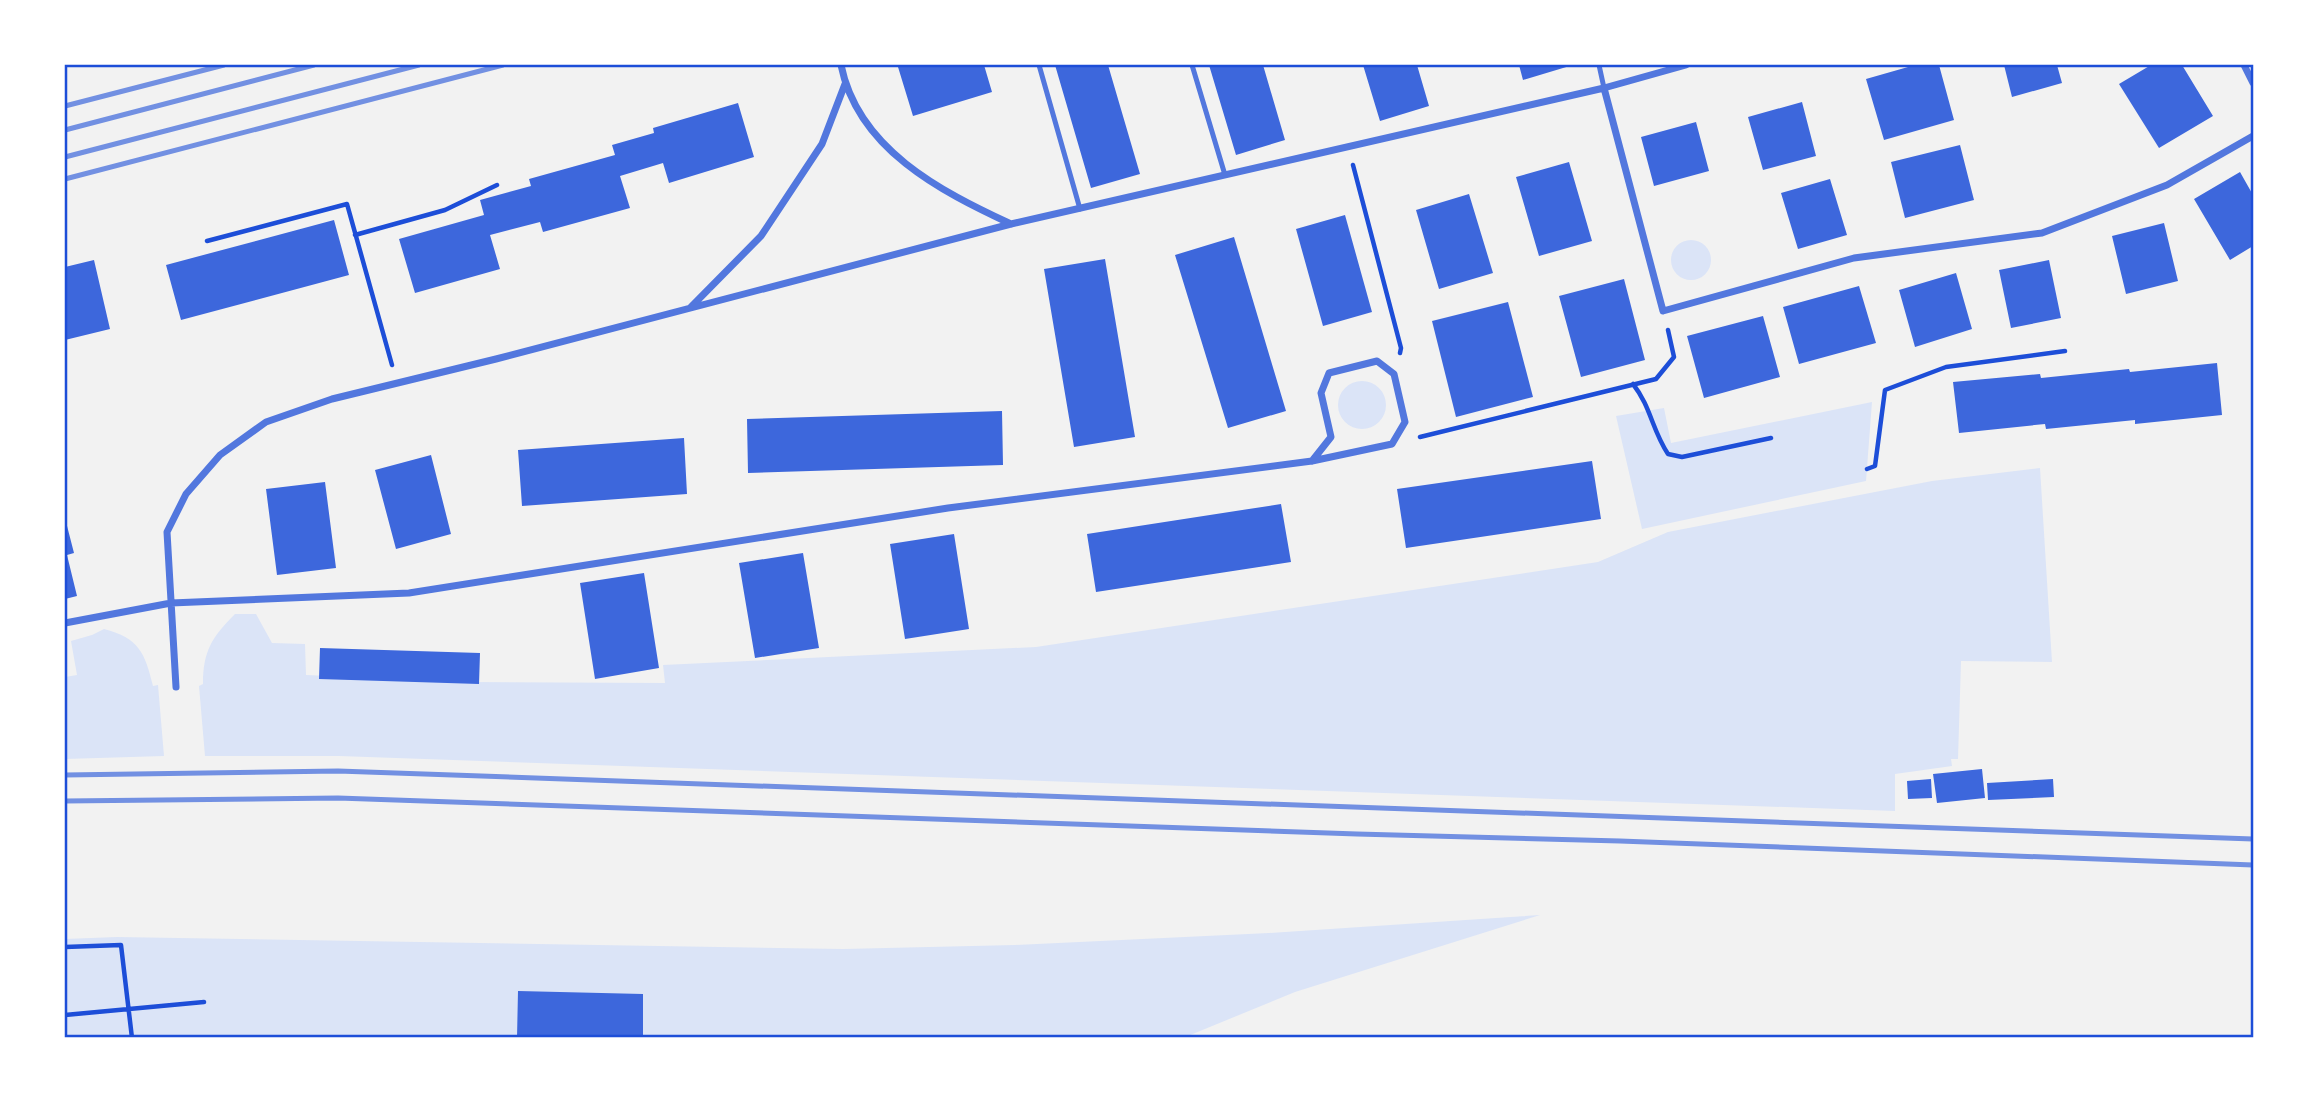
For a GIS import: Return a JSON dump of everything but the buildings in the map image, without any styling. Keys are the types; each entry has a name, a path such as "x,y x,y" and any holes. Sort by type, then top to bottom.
{"street":[{"path":"841,65 845,84 869,129 904,163 951,196 1011,224"},
{"path":"176,687 167,532 186,494 220,455 266,422 332,398 1011,224 1604,88 1686,65"},
{"path":"2244,65 2253,83"},
{"path":"690,307 761,236 822,144 845,84"},
{"path":"1604,88 1664,311 1854,258 2042,233 2167,185 2253,136"},
{"path":"65,623 171,603 409,593 947,508 1312,461 1392,444 1405,422 1394,374 1377,361 1329,373 1321,393 1331,437 1312,461"}],"lane":[{"path":"1039,65 1080,209"},
{"path":"1192,65 1225,175"},
{"path":"1599,65 1604,88"}],"path":[{"path":"1349,147 1401,348 1394,374"},
{"path":"355,235 445,210 497,185"},
{"path":"207,241 346,204 397,383"},
{"path":"1392,444 1656,379 1674,357 1664,311"},
{"path":"1867,468 1875,466 1885,390 1945,367 2065,351"},
{"path":"1633,384 1645,400 1659,441 1668,454 1682,457 1771,438"},
{"path":"65,947 121,945 132,1038"},
{"path":"65,1015 204,1002"}],"shaded area":[{"path":"1691,240 1699,241 1705,246 1710,252 1710,268 1705,274 1699,279 1691,280 1683,279 1677,274 1672,268 1671,260 1672,252 1677,246 1683,241"},
{"path":"1362,381 1379,388 1386,405 1379,422 1362,429 1345,422 1338,405 1345,388"},
{"path":"1872,402 1866,481 1642,529 1616,416 1664,408 1671,443"},
{"path":"2040,468 2052,662 1961,661 1958,759 1951,759 1952,766 1895,774 1895,811 339,756 205,756 199,686 203,684 210,645 235,614 256,614 272,643 305,644 306,675 471,682 665,683 663,665 1036,647 1598,562 1668,532 1932,481"},
{"path":"104,629 133,642 147,664 153,686 158,685 164,756 65,759 65,677 77,675 71,641"},
{"path":"1540,915 1295,992 1183,1038 65,1038 65,939 117,937 843,949 1015,945 1269,933"}],"railway":[{"path":"65,106 224,65"},
{"path":"65,130 314,65"},
{"path":"65,157 419,65"},
{"path":"65,179 503,65"},
{"path":"65,775 338,771 2253,839"},
{"path":"65,801 338,798 2253,865"}]}
